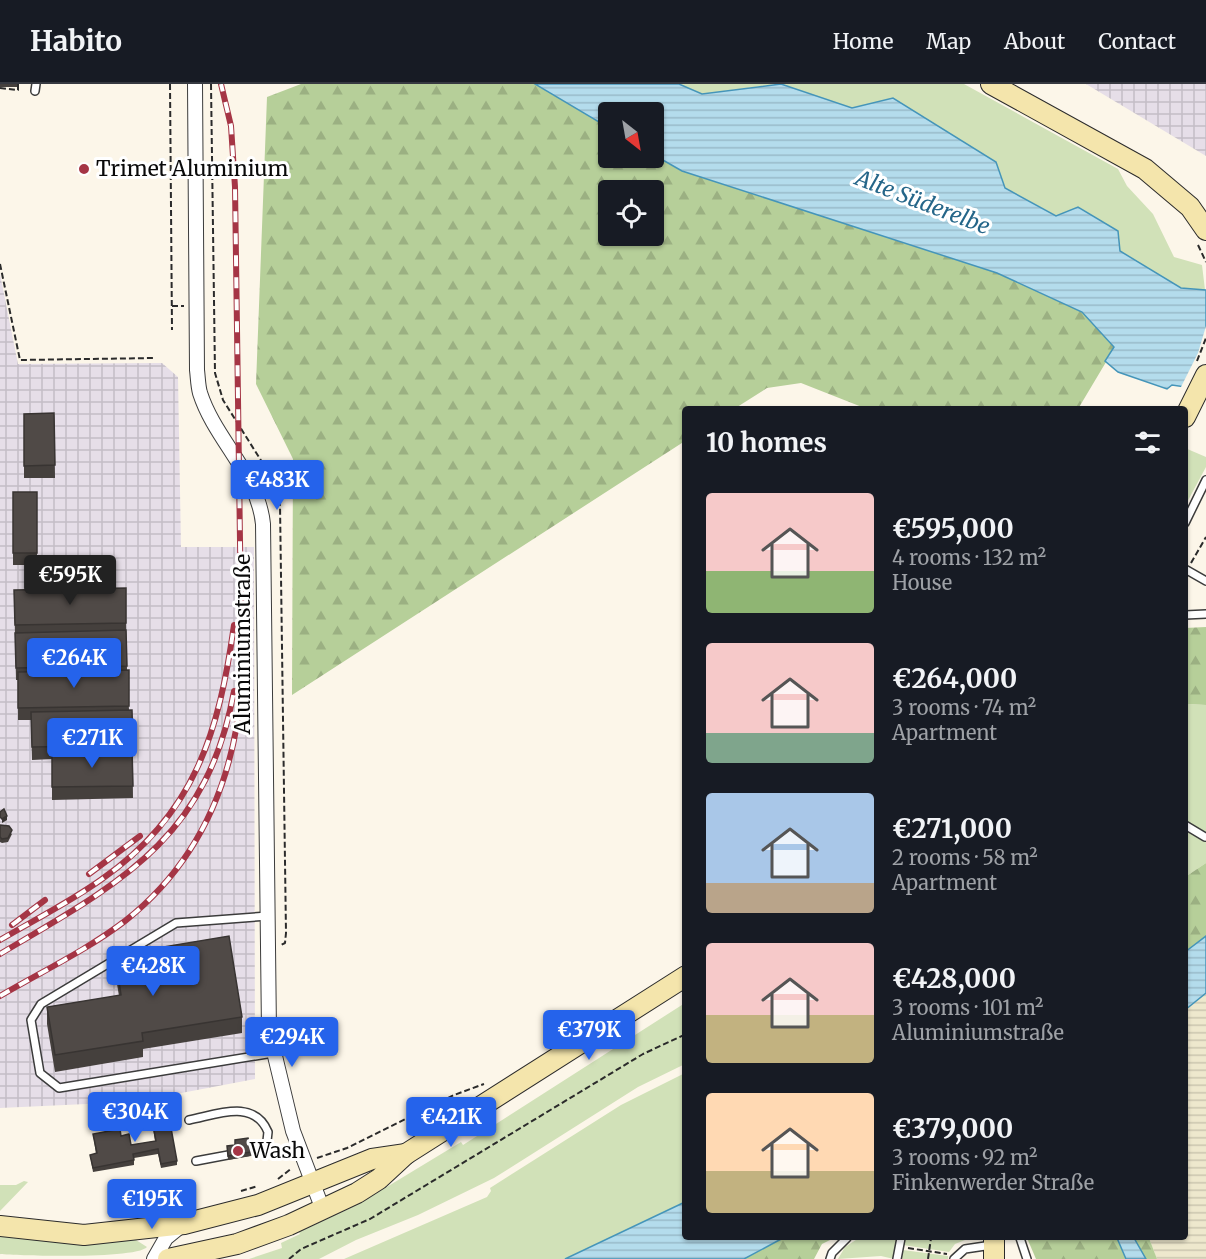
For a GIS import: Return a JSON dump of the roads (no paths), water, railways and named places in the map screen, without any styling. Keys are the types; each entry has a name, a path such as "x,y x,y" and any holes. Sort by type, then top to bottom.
{"main road":[{"path":"991,84 1145,169 1203,219"},
{"path":"1188,411 1206,375"},
{"path":"168,1259 187,1257 262,1236 323,1210 379,1179 406,1154 682,979"},
{"path":"0,1226 84,1235 184,1224 258,1205 372,1159 406,1154"}],"street":[{"name":"Aluminiumstraße","path":"195,84 197,370 200,393 256,492 263,524 269,1031 304,1164 323,1210"},
{"path":"154,1259 166,1238 184,1224"}],"lane":[{"path":"1188,516 1206,480"},
{"path":"1188,570 1206,580"},
{"path":"1188,615 1206,614"},
{"path":"1188,827 1205,837"},
{"path":"268,916 176,923 41,1004 32,1020 40,1073 59,1088 273,1053"},
{"path":"189,1120 247,1110 254,1114 268,1132 267,1141 260,1149 196,1161"},
{"path":"830,1259 832,1252 845,1240"},
{"path":"897,1259 901,1240"},
{"path":"1021,1240 1027,1259"},
{"path":"955,1257 965,1249 994,1247"}],"water":[{"name":"Alte Süderelbe","path":"535,84 679,84 702,94 781,84 852,108 893,98 996,162 1005,188 1056,216 1078,207 1118,231 1120,251 1181,288 1206,290 1206,390 1172,385 1167,389 1118,372 1105,361 1114,347 1082,312 997,273 682,171 664,161 664,102 598,102 598,121"},
{"path":"1206,936 1206,993 1188,1008 1188,950"},
{"path":"682,1203 682,1240 779,1240 744,1259 565,1259"},
{"path":"1118,1240 1135,1240 1146,1259 1126,1259"}],"railway":[{"path":"0,996 95,942 125,921 152,897 194,844 222,784 231,751 242,683 235,187 231,126 221,84"},
{"path":"0,940 102,879 134,854 160,827 181,798 197,768 210,735 220,701 234,625"},
{"path":"0,954 83,904 119,879 151,852 179,821 203,785 221,742 234,691"},
{"path":"89,874 140,836"},
{"path":"12,925 45,900"}],"place":[{"name":"Trimet Aluminium","path":"84,169"},
{"name":"Wash","path":"238,1151"}]}
